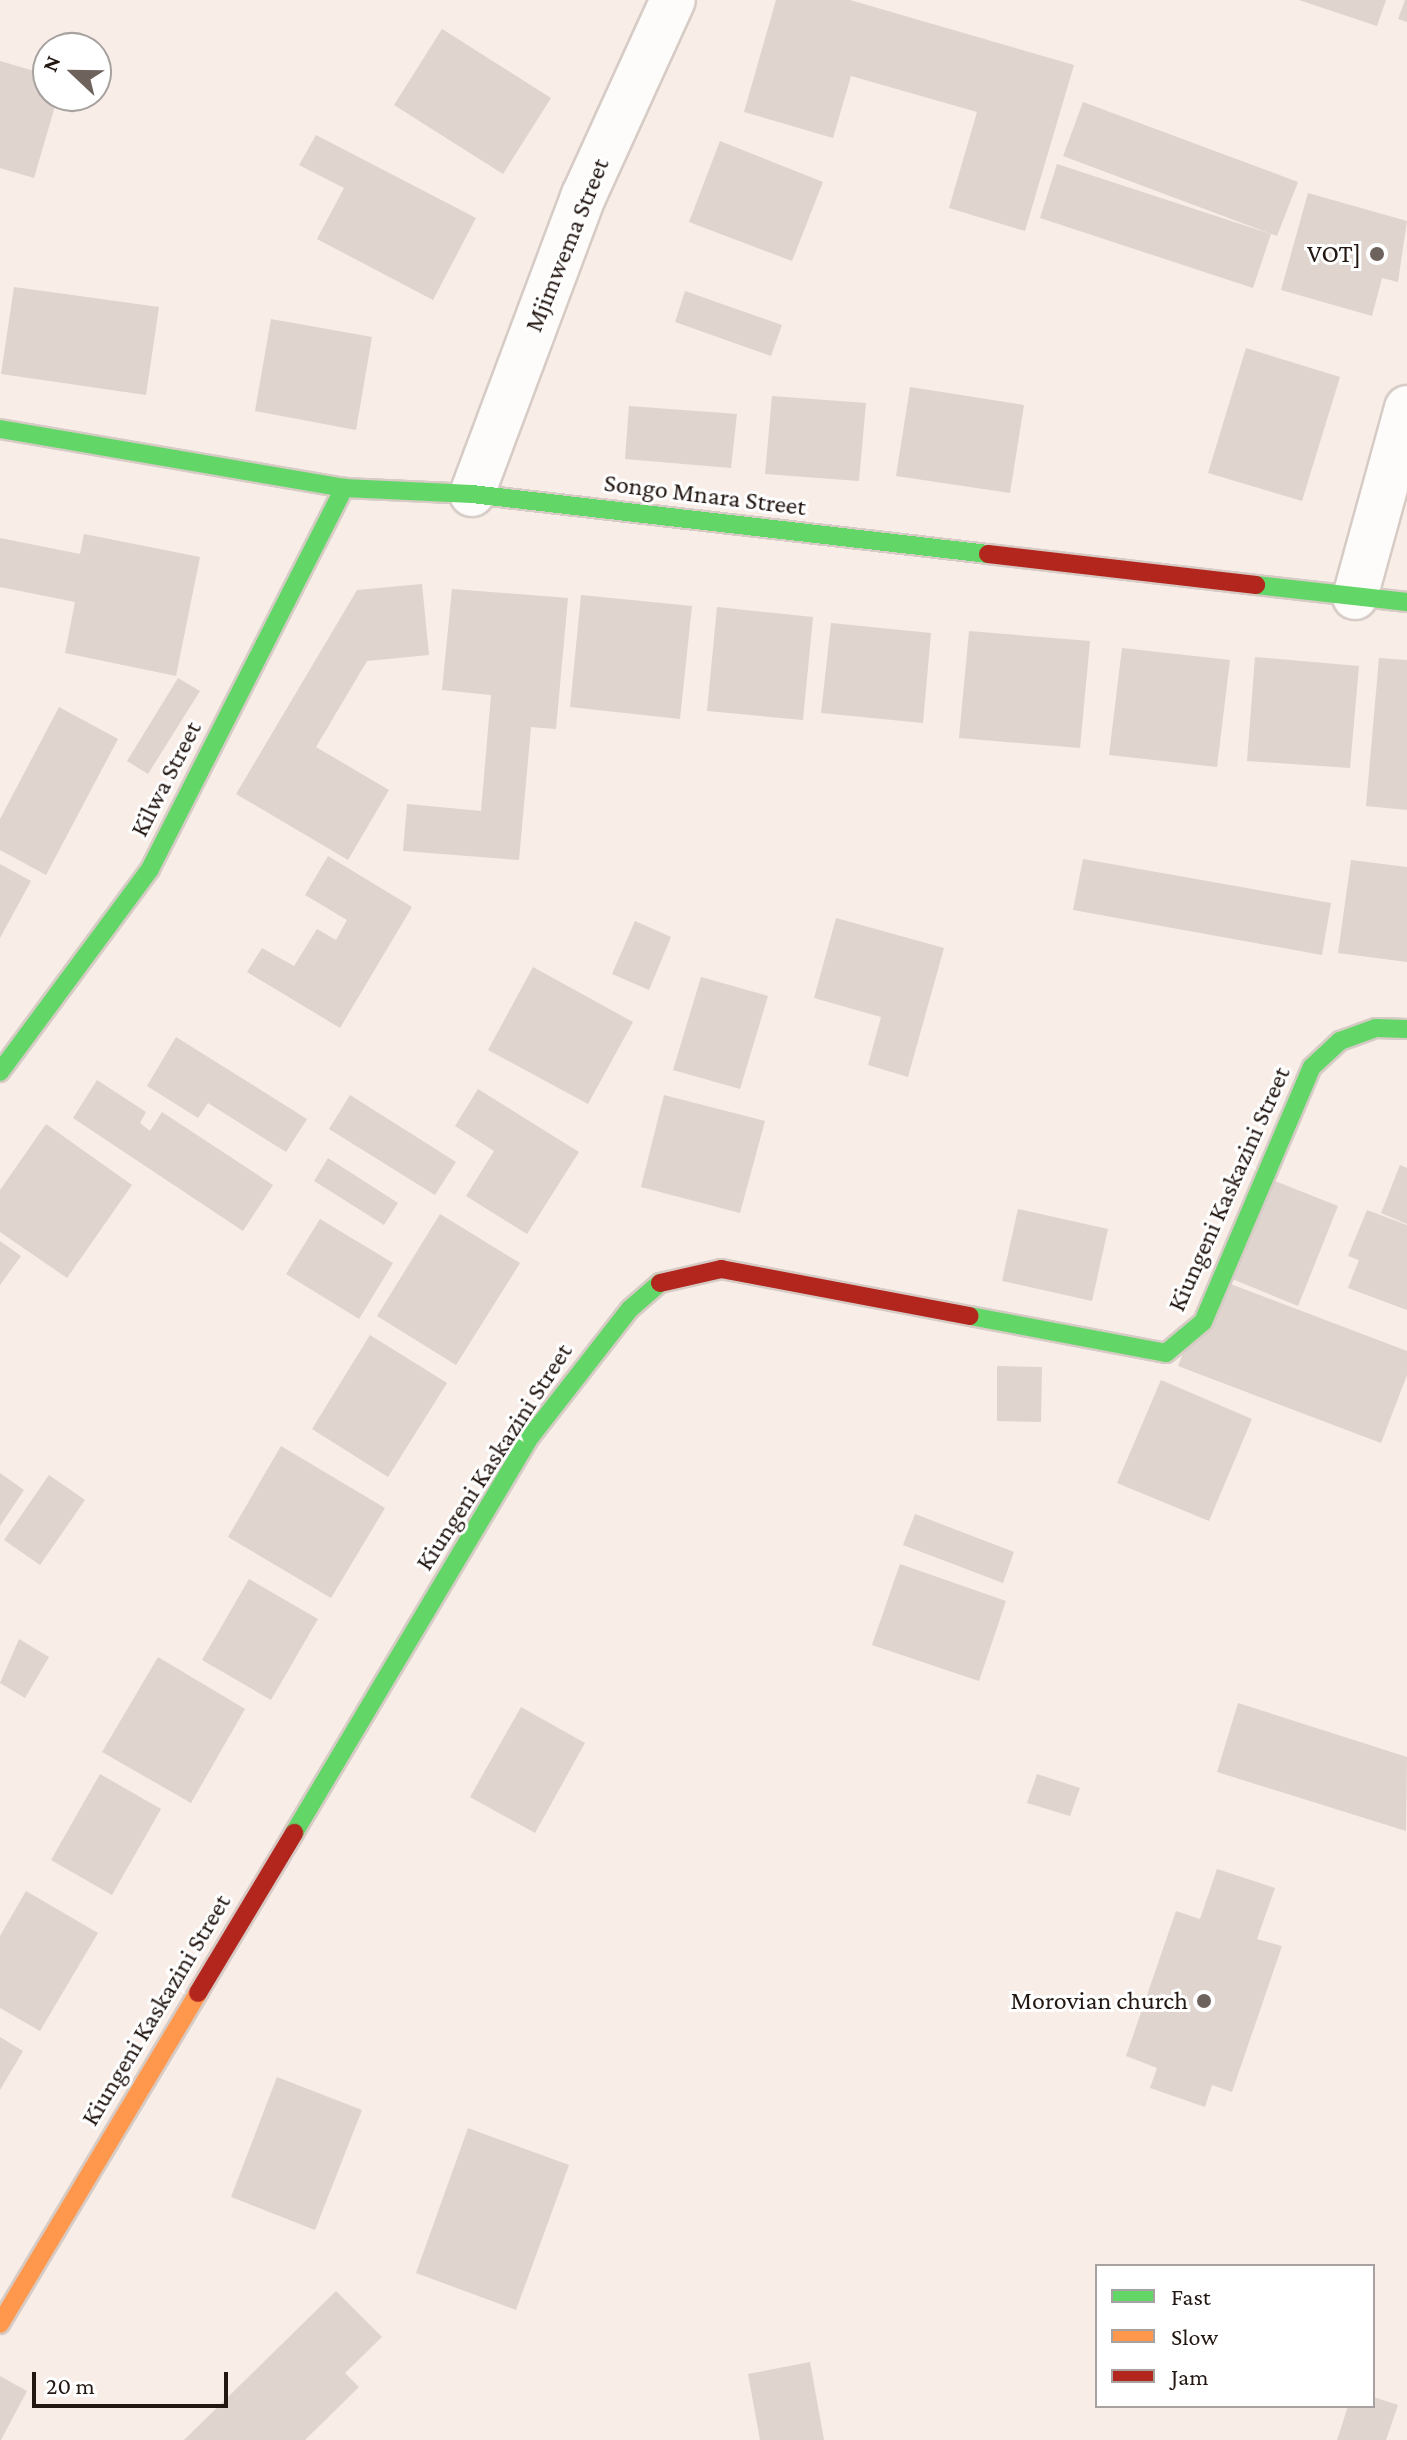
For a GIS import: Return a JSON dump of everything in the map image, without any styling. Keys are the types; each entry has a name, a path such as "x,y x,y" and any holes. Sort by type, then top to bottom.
{"street":[{"name":"Mjimwema Street","path":"472,494 584,195 673,0"},
{"path":"1355,597 1407,408"},
{"name":"Songo Mnara Street","path":"0,429 344,488 472,494 1407,602"},
{"name":"Kilwa Street","path":"0,1072 150,869 344,488"},
{"name":"Kiungeni Kaskazini Street","path":"0,2324 531,1436 630,1309 667,1277 721,1269 1166,1353 1203,1322 1312,1067 1340,1041 1376,1028 1407,1029"}],"building":[{"path":"776,0 850,0 1074,65 1025,231 949,208 977,112 851,76 833,138 744,112"},
{"path":"1299,0 1386,0 1377,26"},
{"path":"1407,0 1407,22 1398,19"},
{"path":"442,29 551,98 503,174 394,105"},
{"path":"0,61 32,70 32,112 53,112 34,178 0,168"},
{"path":"1083,102 1298,182 1277,236 1063,156"},
{"path":"316,135 476,218 433,300 317,239 344,188 299,165"},
{"path":"720,141 823,182 792,261 689,222"},
{"path":"1057,164 1271,234 1253,288 1040,218"},
{"path":"1308,193 1407,221 1398,282 1382,278 1372,316 1281,290"},
{"path":"14,287 159,307 146,395 1,374"},
{"path":"685,291 782,325 771,356 675,322"},
{"path":"271,319 372,337 356,430 255,411"},
{"path":"1246,348 1340,377 1302,501 1208,473"},
{"path":"910,387 1024,405 1010,493 896,476"},
{"path":"772,396 866,403 859,481 765,474"},
{"path":"629,406 737,414 731,468 625,459"},
{"path":"84,534 200,557 176,676 65,653 75,602 0,587 0,538 80,554"},
{"path":"422,584 429,655 367,661 316,747 389,790 348,860 236,794 357,590"},
{"path":"452,589 568,598 556,729 531,727 519,860 403,851 407,804 481,811 491,695 442,690"},
{"path":"581,595 692,606 680,719 570,707"},
{"path":"717,607 813,617 803,720 707,711"},
{"path":"831,623 931,633 923,723 821,713"},
{"path":"969,631 1090,641 1080,748 959,738"},
{"path":"1122,648 1230,660 1217,767 1109,755"},
{"path":"1255,657 1359,666 1350,768 1247,761"},
{"path":"1379,658 1407,660 1407,810 1366,806"},
{"path":"178,678 200,691 148,774 127,761"},
{"path":"59,707 118,739 46,875 0,850 0,819"},
{"path":"328,856 412,907 340,1028 247,972 262,948 294,966 317,929 336,940 347,920 305,895"},
{"path":"1083,859 1331,903 1322,955 1073,910"},
{"path":"1351,860 1407,867 1407,962 1338,953"},
{"path":"0,864 31,881 0,938"},
{"path":"836,918 944,948 908,1077 868,1065 881,1017 814,998"},
{"path":"635,921 671,937 649,990 612,974"},
{"path":"533,967 633,1022 588,1104 488,1050"},
{"path":"701,977 768,996 740,1089 673,1070"},
{"path":"176,1037 307,1119 286,1152 208,1103 198,1118 147,1086"},
{"path":"97,1080 146,1112 140,1123 150,1131 162,1112 273,1185 243,1231 73,1118"},
{"path":"478,1089 579,1152 527,1234 466,1196 494,1151 455,1126"},
{"path":"350,1095 456,1162 435,1195 329,1129"},
{"path":"664,1095 765,1121 740,1213 641,1187"},
{"path":"46,1124 132,1185 67,1278 0,1232 0,1190"},
{"path":"328,1158 398,1203 384,1225 314,1181"},
{"path":"1400,1165 1407,1168 1407,1224 1381,1213"},
{"path":"1260,1175 1338,1206 1298,1306 1220,1274"},
{"path":"1018,1209 1108,1229 1092,1301 1002,1281"},
{"path":"1367,1210 1407,1225 1407,1310 1348,1288 1359,1260 1348,1256"},
{"path":"440,1214 520,1263 456,1365 377,1316"},
{"path":"320,1219 393,1263 359,1319 286,1274"},
{"path":"0,1241 21,1256 0,1285"},
{"path":"1212,1277 1407,1351 1407,1375 1381,1443 1178,1366"},
{"path":"370,1335 447,1383 388,1477 312,1429"},
{"path":"997,1366 1042,1367 1041,1422 997,1421"},
{"path":"1161,1380 1252,1419 1209,1521 1117,1483"},
{"path":"281,1446 385,1508 331,1598 228,1537"},
{"path":"0,1473 24,1490 0,1526"},
{"path":"49,1475 85,1500 40,1565 4,1540"},
{"path":"915,1514 1014,1552 1003,1583 903,1545"},
{"path":"900,1564 1006,1601 979,1681 872,1645"},
{"path":"249,1579 318,1619 271,1700 202,1660"},
{"path":"19,1639 49,1657 25,1698 0,1683"},
{"path":"158,1657 245,1709 191,1803 102,1752"},
{"path":"1238,1703 1407,1757 1406,1831 1217,1772"},
{"path":"521,1707 585,1743 535,1833 470,1797"},
{"path":"100,1774 161,1809 112,1895 51,1860"},
{"path":"1037,1774 1080,1788 1070,1816 1027,1803"},
{"name":"Morovian church","path":"1217,1869 1275,1888 1257,1939 1282,1946 1232,2092 1212,2085 1205,2107 1150,2088 1157,2068 1126,2056 1176,1911 1200,1919"},
{"path":"26,1891 98,1933 40,2031 0,2008 0,1936"},
{"path":"0,2037 23,2051 0,2090"},
{"path":"277,2077 362,2110 315,2230 231,2197"},
{"path":"468,2128 569,2165 516,2310 416,2273"},
{"path":"336,2291 382,2337 345,2373 359,2387 305,2440 184,2440"},
{"path":"810,2362 824,2440 760,2440 748,2374"},
{"path":"0,2376 27,2391 1,2440 0,2440"},
{"path":"1375,2398 1398,2405 1386,2440 1337,2440 1347,2408 1375,2408"}],"traffic: fast":[{"path":"0,429 344,488 472,494 988,554"},
{"path":"0,1072 150,869 344,488"},
{"path":"1256,585 1407,602"},
{"path":"970,1316 1166,1353 1203,1322 1312,1067 1340,1041 1376,1028 1407,1029"},
{"path":"294,1833 531,1436 630,1309 660,1283"}],"traffic: slow":[{"path":"0,2324 198,1993"}],"traffic: jam":[{"path":"988,554 1256,585"},
{"path":"660,1283 721,1269 970,1316"},
{"path":"198,1993 294,1833"}],"place":[{"name":"VOT]","path":"1377,254"},
{"name":"Morovian church","path":"1204,2001"}]}
